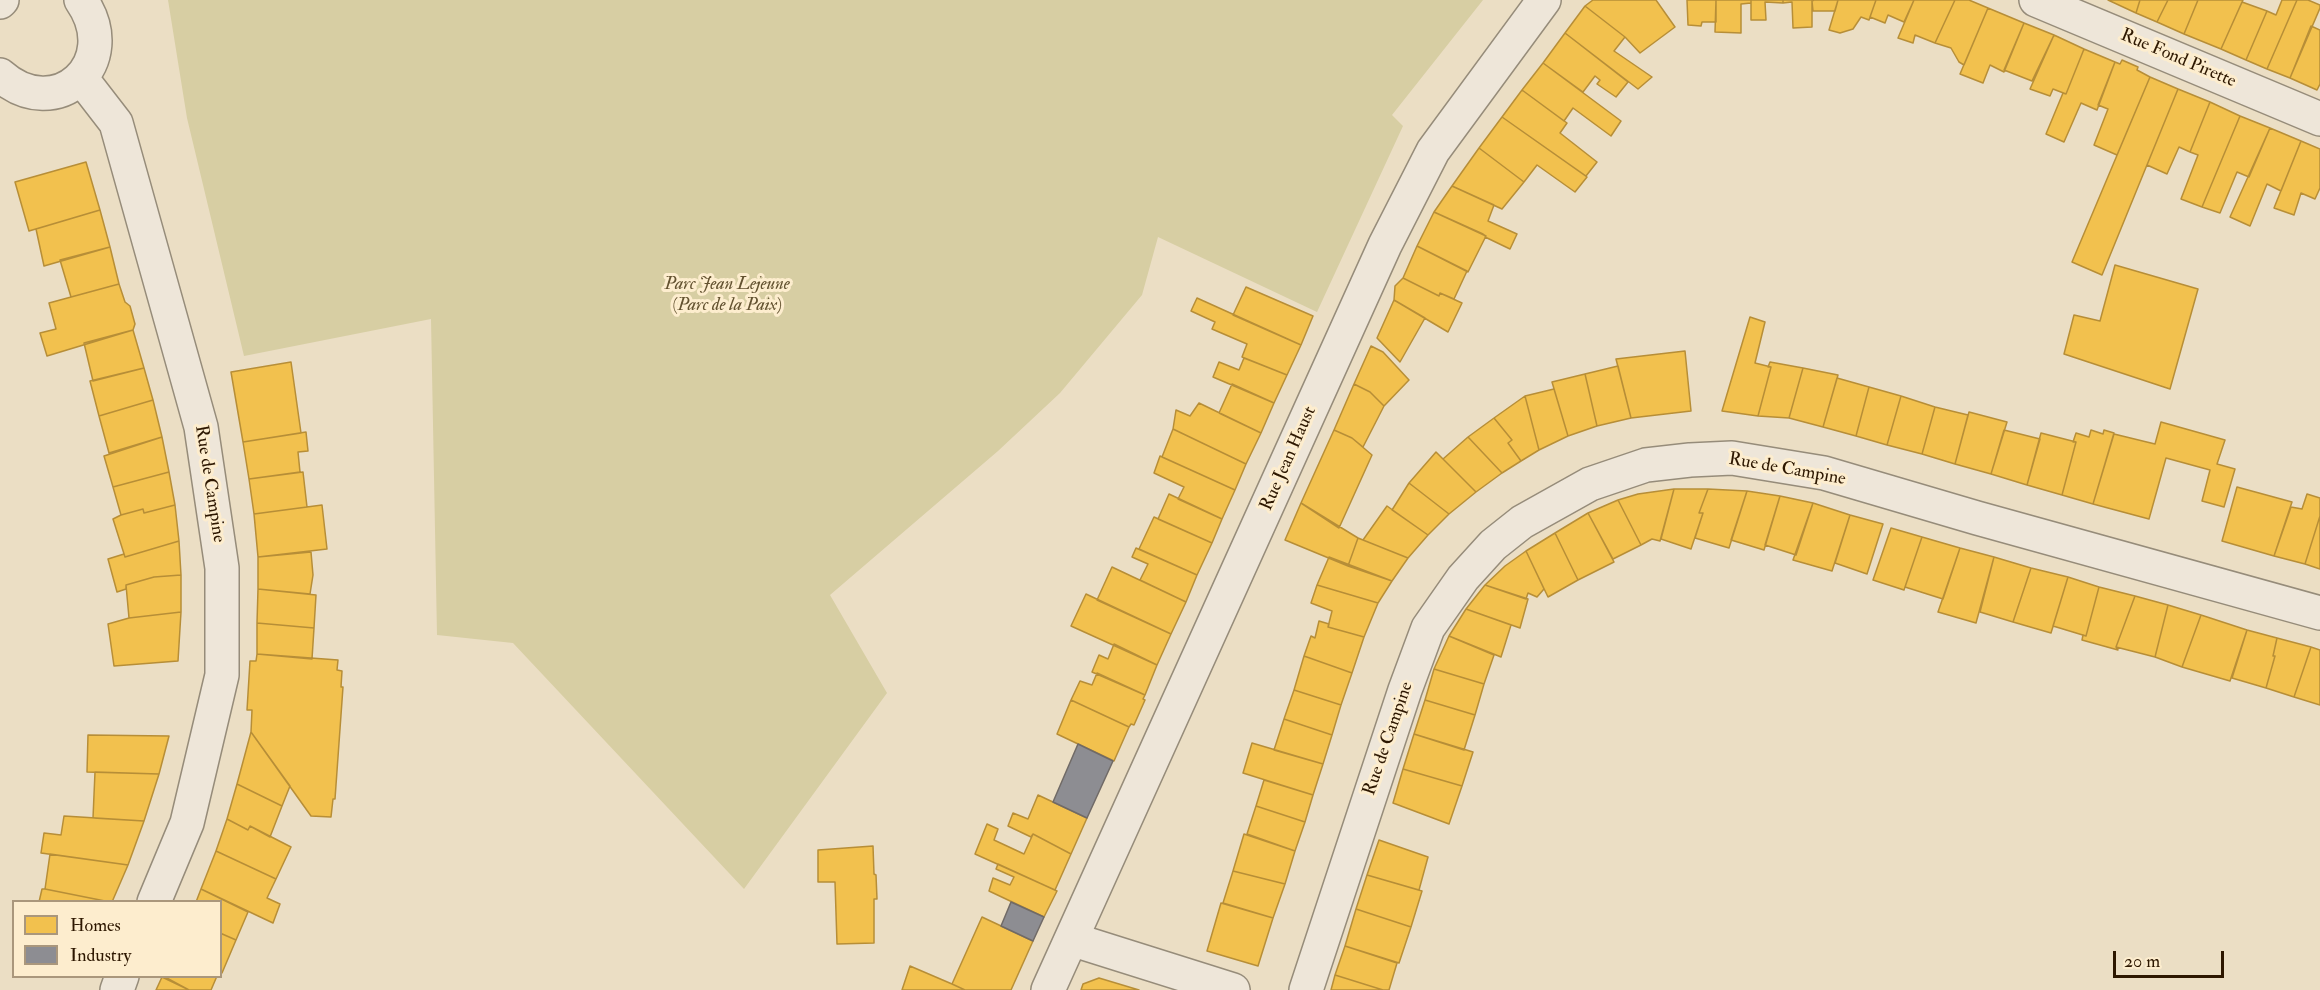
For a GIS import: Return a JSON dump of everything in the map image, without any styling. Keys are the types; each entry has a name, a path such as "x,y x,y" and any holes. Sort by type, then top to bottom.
{"street":[{"path":"6,88 37,93 57,91 82,79 95,50 96,32 91,14 81,0"},
{"name":"Rue Jean Haust","path":"1048,990 1385,245 1433,151 1544,0"},
{"name":"Rue Fond Pirette","path":"2036,0 2320,119"},
{"name":"Rue de Campine","path":"82,79 116,123 201,427 222,568 222,675 187,823 155,900"},
{"name":"Rue de Campine","path":"1306,990 1405,690 1428,628 1463,578 1493,545 1522,522 1590,484 1646,465 1732,458 1824,473 2320,613"},
{"path":"1071,939 1233,990"}],"green space":[{"name":"Parc Jean Lejeune (Parc de la Paix)","path":"168,0 1483,0 1392,115 1403,126 1317,312 1158,237 1142,295 1060,393 998,451 830,595 887,693 744,889 513,643 437,635 431,319 244,356 187,118"}],"building: Homes":[{"path":"1593,0 1656,0 1675,27 1640,53 1625,37 1585,6"},
{"path":"1687,0 1716,0 1716,22 1702,22 1701,26 1688,25"},
{"path":"1716,0 1751,0 1751,3 1741,4 1741,33 1715,32"},
{"path":"1751,0 1783,0 1783,3 1765,2 1766,20 1751,20"},
{"path":"1783,0 1814,0 1812,1 1812,27 1793,28 1792,2 1783,3"},
{"path":"1838,0 1835,11 1813,11 1812,1"},
{"path":"1838,0 1876,0 1869,20 1861,17 1853,29 1840,33 1829,30"},
{"path":"1876,0 1914,0 1904,22 1888,15 1885,23 1870,17"},
{"path":"1914,0 1955,0 1935,43 1915,35 1913,43 1898,38"},
{"path":"1955,0 1969,0 1988,8 1964,65 1959,62 1951,48 1935,43"},
{"path":"2108,0 2140,0 2136,13"},
{"path":"2140,0 2168,0 2157,22 2136,13"},
{"path":"2168,0 2198,0 2184,34 2157,22"},
{"path":"2198,0 2243,0 2221,49 2184,34"},
{"path":"2282,0 2297,0 2267,69 2246,60 2267,11 2276,15"},
{"path":"2297,0 2308,0 2320,5 2320,8 2290,78 2267,69"},
{"path":"2242,2 2267,11 2246,60 2221,49"},
{"path":"1585,6 1625,37 1614,51 1652,77 1638,89 1565,33"},
{"path":"1988,8 2024,23 2004,72 1990,65 1983,83 1960,74"},
{"path":"2024,23 2054,35 2032,81 2004,70"},
{"path":"2311,26 2320,30 2320,84 2317,90 2290,78"},
{"path":"1565,33 1628,82 1616,97 1597,84 1600,80 1595,76 1583,92 1543,63"},
{"path":"2054,35 2084,49 2066,94 2053,89 2050,96 2030,89"},
{"path":"2084,49 2115,62 2097,110 2081,103 2064,142 2046,134 2063,93 2066,94"},
{"path":"2122,60 2138,67 2137,70 2150,77 2117,155 2094,145 2108,109 2098,105 2115,62 2120,64"},
{"path":"1543,63 1621,121 1611,136 1573,108 1564,121 1522,90"},
{"path":"2150,77 2178,89 2102,275 2072,262"},
{"path":"2178,89 2210,102 2190,152 2179,147 2167,174 2147,165"},
{"path":"1522,90 1567,123 1560,133 1597,162 1586,176 1502,117"},
{"path":"2210,102 2240,116 2202,207 2181,199 2198,155 2190,152"},
{"path":"2240,116 2270,128 2249,177 2237,172 2220,213 2202,207"},
{"path":"1502,117 1587,177 1575,192 1537,165 1524,182 1479,148"},
{"path":"2270,128 2301,141 2281,191 2267,184 2250,226 2230,217"},
{"path":"2301,141 2320,149 2320,188 2315,199 2301,193 2294,215 2274,208"},
{"path":"1479,148 1524,182 1502,209 1452,186"},
{"path":"86,162 100,210 29,231 15,182"},
{"path":"1452,186 1494,205 1488,221 1517,234 1510,249 1434,212"},
{"path":"100,210 110,247 44,266 36,229"},
{"path":"1434,212 1486,236 1468,272 1417,246"},
{"path":"1417,246 1467,271 1454,299 1440,293 1439,296 1403,278"},
{"path":"110,247 119,284 71,297 60,260"},
{"path":"2115,265 2198,289 2170,389 2064,354 2074,315 2100,321"},
{"path":"1403,278 1439,296 1440,293 1462,303 1448,332 1394,300 1395,286"},
{"path":"119,284 125,302 130,306 135,324 133,330 47,356 40,333 56,329 49,303"},
{"path":"1246,287 1313,316 1301,345 1233,315"},
{"path":"1197,298 1301,345 1287,375 1242,357 1247,344 1212,329 1215,322 1191,311"},
{"path":"1394,300 1425,318 1400,362 1377,338"},
{"path":"1750,317 1765,322 1755,363 1771,367 1758,416 1722,411"},
{"path":"133,330 144,368 93,381 84,343"},
{"path":"1371,346 1383,352 1409,380 1384,406 1370,392 1354,384"},
{"path":"1685,351 1691,411 1631,418 1616,359"},
{"path":"1244,358 1287,375 1274,403 1213,377 1219,362 1239,370"},
{"path":"291,362 301,433 243,442 231,372"},
{"path":"1770,362 1803,368 1789,418 1758,416 1771,367 1768,367"},
{"path":"1618,366 1631,418 1597,426 1585,374"},
{"path":"144,368 153,400 99,416 90,381"},
{"path":"1803,368 1838,375 1823,427 1789,418"},
{"path":"1585,374 1597,426 1568,436 1552,382"},
{"path":"1837,378 1869,387 1856,436 1823,427"},
{"path":"1232,384 1274,403 1261,433 1219,413"},
{"path":"1354,384 1370,392 1384,406 1363,447 1352,438 1334,430"},
{"path":"1869,387 1901,396 1887,445 1856,436"},
{"path":"1554,389 1568,436 1539,450 1525,396"},
{"path":"1525,396 1539,450 1521,461 1508,443 1512,440 1494,418"},
{"path":"1901,396 1935,407 1922,454 1887,445"},
{"path":"153,400 162,437 109,453 99,416"},
{"path":"1199,403 1261,433 1246,464 1173,429 1176,410 1190,416"},
{"path":"1935,407 1968,415 1955,464 1922,454"},
{"path":"1969,412 2007,422 1991,474 1955,464"},
{"path":"1494,418 1512,440 1508,443 1521,461 1502,473 1468,437"},
{"path":"2161,422 2225,440 2217,464 2235,469 2224,507 2202,501 2210,470 2166,458 2149,519 2093,504 2114,434 2155,444"},
{"path":"1173,429 1246,464 1235,490 1162,457"},
{"path":"1334,430 1352,438 1372,455 1339,528 1301,503"},
{"path":"2004,430 2040,439 2027,485 1991,474"},
{"path":"2091,430 2103,434 2104,430 2114,433 2093,504 2062,495 2076,442 2073,442 2076,433 2089,437"},
{"path":"306,432 308,451 298,452 300,472 249,479 243,442"},
{"path":"2041,433 2076,442 2062,495 2027,485"},
{"path":"162,437 169,472 113,487 104,456"},
{"path":"1468,437 1502,473 1476,492 1443,459"},
{"path":"1436,452 1476,492 1449,514 1409,483"},
{"path":"1160,456 1235,490 1222,519 1178,499 1184,487 1154,473"},
{"path":"169,472 175,505 144,513 143,509 121,515 113,487"},
{"path":"303,472 307,507 254,514 249,479"},
{"path":"1409,483 1449,514 1428,535 1392,510"},
{"path":"2237,487 2292,502 2274,556 2222,541"},
{"path":"1674,489 1708,489 1699,513 1703,513 1691,549 1661,539"},
{"path":"1674,489 1660,541 1652,539 1641,545 1618,500 1638,494"},
{"path":"1708,489 1747,491 1729,548 1695,538 1703,513 1699,513"},
{"path":"1747,491 1780,496 1764,550 1731,540"},
{"path":"1169,494 1222,519 1212,543 1158,519"},
{"path":"2307,494 2320,498 2320,516 2305,564 2274,556 2291,507 2302,509"},
{"path":"1780,496 1813,503 1796,555 1765,545"},
{"path":"1618,500 1641,545 1613,559 1588,513"},
{"path":"1301,503 1358,538 1348,566 1285,540"},
{"path":"1813,503 1850,515 1832,571 1793,560"},
{"path":"175,505 179,541 125,557 113,519 143,509 144,513"},
{"path":"322,505 327,549 258,557 254,514"},
{"path":"1387,506 1428,535 1408,558 1363,540"},
{"path":"1588,513 1614,562 1578,580 1555,533"},
{"path":"1850,515 1883,524 1867,574 1835,563"},
{"path":"2320,516 2320,569 2305,564"},
{"path":"1154,517 1212,543 1197,575 1139,549"},
{"path":"1891,528 1922,537 1904,590 1873,580"},
{"path":"1555,533 1578,580 1548,597 1526,551"},
{"path":"1922,537 1960,548 1943,599 1905,587"},
{"path":"1358,538 1408,558 1392,581 1348,566"},
{"path":"179,541 181,575 154,577 126,585 126,589 117,592 108,559 124,554 125,557"},
{"path":"1136,548 1197,575 1186,602 1140,580 1148,564 1132,557"},
{"path":"1960,548 1994,557 1976,623 1938,612"},
{"path":"1526,551 1544,589 1537,597 1528,593 1526,599 1485,585 1505,566"},
{"path":"311,552 313,575 310,594 258,589 258,557"},
{"path":"1329,557 1392,581 1378,603 1317,585"},
{"path":"1994,557 2031,568 2013,622 1980,612"},
{"path":"1112,567 1186,602 1171,634 1097,600"},
{"path":"2031,568 2068,577 2051,633 2013,622"},
{"path":"181,575 181,612 129,618 126,585 154,577"},
{"path":"2068,577 2099,587 2086,636 2053,626"},
{"path":"1317,585 1378,603 1364,637 1328,627 1332,611 1311,603"},
{"path":"1485,585 1528,599 1520,628 1466,609"},
{"path":"2099,587 2135,596 2116,647 2118,650 2082,640 2083,635 2086,636"},
{"path":"258,589 316,595 314,628 257,623"},
{"path":"1086,594 1171,634 1157,665 1071,626"},
{"path":"2135,596 2168,605 2155,657 2116,647"},
{"path":"2168,605 2201,615 2182,667 2155,657"},
{"path":"1466,609 1511,625 1501,657 1449,636"},
{"path":"181,612 178,661 114,666 108,624 129,618"},
{"path":"2201,615 2247,630 2230,681 2182,667"},
{"path":"1319,621 1329,624 1328,627 1364,637 1352,673 1304,656 1311,636 1315,638"},
{"path":"257,623 314,628 312,659 257,654"},
{"path":"2247,630 2277,638 2273,656 2275,656 2266,688 2232,678"},
{"path":"1449,636 1494,655 1484,684 1434,669"},
{"path":"2277,638 2311,647 2294,697 2266,688 2275,656 2273,656"},
{"path":"1114,644 1157,665 1145,695 1092,672 1099,655 1108,659"},
{"path":"2311,647 2320,650 2320,705 2294,697"},
{"path":"257,654 338,660 337,670 342,671 341,687 343,687 335,799 333,799 331,817 311,816 251,732 252,710 247,710 250,661 256,661"},
{"path":"1304,656 1352,673 1341,705 1294,690"},
{"path":"1434,669 1484,684 1475,715 1425,700"},
{"path":"1097,673 1145,695 1134,725 1131,724 1129,727 1071,700 1080,681 1092,685"},
{"path":"1294,690 1341,705 1332,735 1284,719"},
{"path":"1071,700 1129,727 1114,761 1057,734"},
{"path":"1425,700 1475,715 1464,750 1414,734"},
{"path":"1284,719 1332,735 1323,764 1274,750"},
{"path":"251,732 290,786 282,806 237,784"},
{"path":"1414,734 1473,752 1462,786 1403,769"},
{"path":"88,735 169,736 159,774 87,772"},
{"path":"1252,743 1323,764 1313,795 1243,773"},
{"path":"1403,769 1462,786 1449,824 1393,803"},
{"path":"95,772 159,774 144,821 93,818"},
{"path":"1264,780 1313,795 1305,822 1256,806"},
{"path":"237,784 282,806 270,837 250,826 248,830 227,819"},
{"path":"1038,795 1087,818 1071,854 1033,834 1031,837 1008,826 1013,813 1028,819"},
{"path":"1256,806 1305,822 1295,851 1247,834"},
{"path":"64,816 144,821 128,865 41,853 44,833 61,835"},
{"path":"227,819 248,830 250,826 291,847 276,879 216,851"},
{"path":"987,824 998,829 994,840 1024,854 1033,834 1071,854 1055,890 975,854"},
{"path":"1244,834 1295,851 1285,884 1233,871"},
{"path":"1379,840 1428,857 1419,890 1367,875"},
{"path":"873,846 877,899 874,899 874,943 837,944 835,882 818,882 818,850"},
{"path":"216,851 276,879 267,898 280,904 273,923 201,889"},
{"path":"50,854 128,865 113,900 100,900 45,889"},
{"path":"998,864 1057,891 1044,917 989,891 993,878 1010,885 1014,877 996,869"},
{"path":"1233,871 1285,884 1273,918 1223,903"},
{"path":"1367,875 1422,891 1411,927 1356,909"},
{"path":"42,889 45,889 100,900 39,900"},
{"path":"201,889 248,912 236,940 222,934 222,900 197,900"},
{"path":"1221,903 1273,918 1258,966 1207,951"},
{"path":"1356,909 1411,927 1399,963 1345,946"},
{"path":"982,917 1033,941 1011,990 965,990 952,984"},
{"path":"222,934 236,940 222,973"},
{"path":"1345,946 1397,963 1389,990 1335,975"},
{"path":"910,966 952,984 965,990 902,990"},
{"path":"1335,975 1383,990 1331,990"},
{"path":"162,978 164,978 189,990 156,990"},
{"path":"167,978 216,978 211,990 189,990"},
{"path":"1099,978 1139,990 1081,990 1083,984"}],"building: Industry":[{"path":"1078,744 1113,761 1087,818 1053,802"},
{"path":"1011,902 1044,917 1033,941 1001,926"}]}
